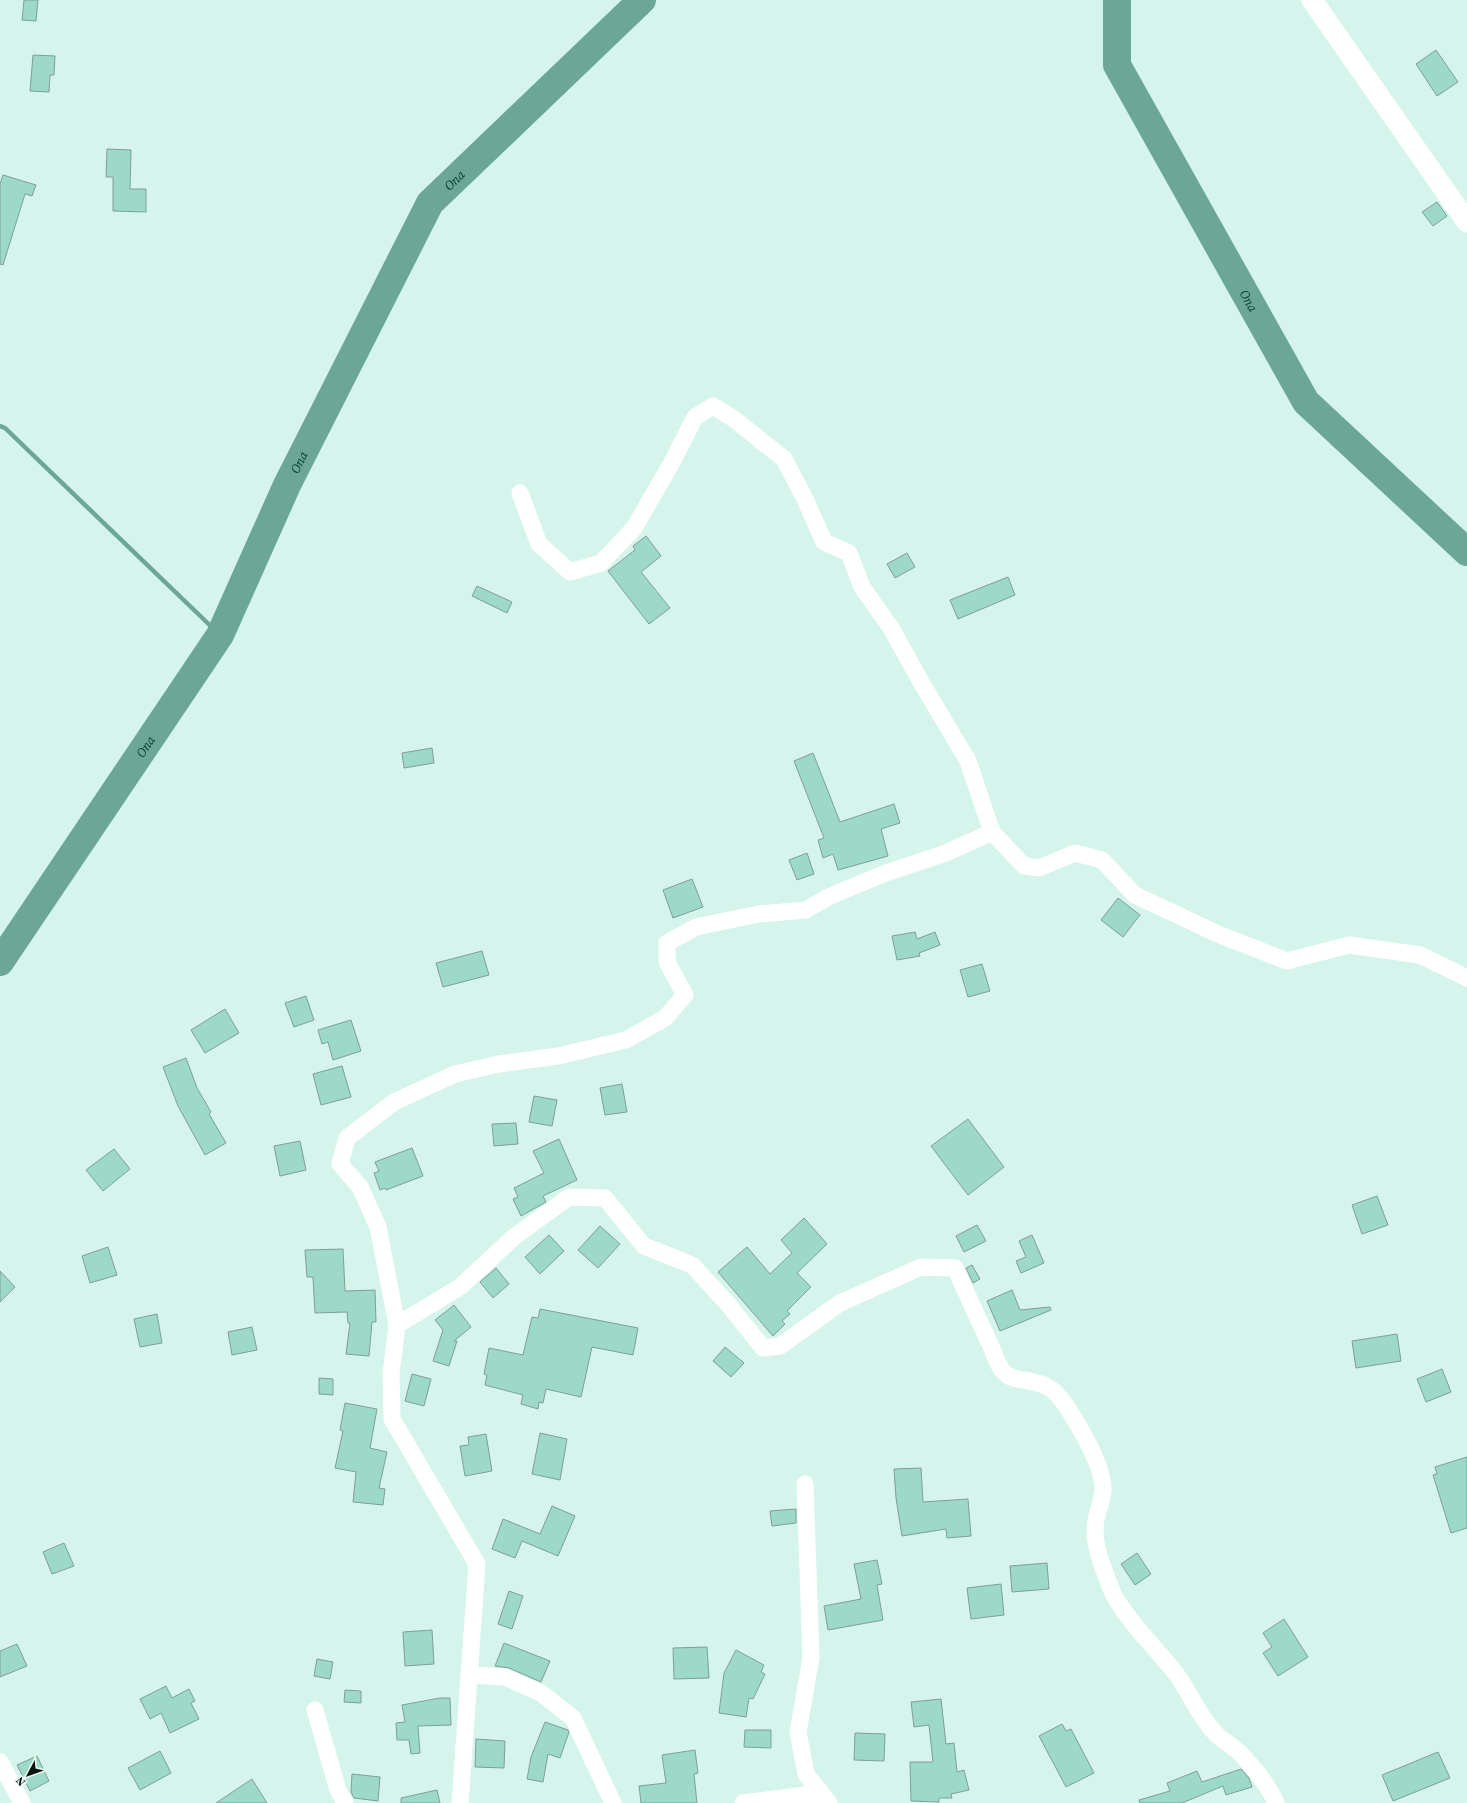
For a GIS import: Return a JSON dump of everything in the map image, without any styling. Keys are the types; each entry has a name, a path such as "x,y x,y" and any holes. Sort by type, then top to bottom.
{"street":[{"path":"1312,0 1467,222"},
{"path":"520,493 539,544 570,572 601,564 634,528 671,464 695,417 713,406 734,419 784,459 805,499 824,542 850,553 862,588 891,628 968,761 992,832 1024,866 1039,868 1075,853 1102,860 1136,895 1220,935 1287,961 1349,945 1420,955 1467,978"},
{"path":"460,1803 477,1564 392,1419 391,1373 397,1325 378,1228 360,1187 340,1164 347,1138 394,1102 455,1074 499,1064 558,1056 626,1040 665,1018 685,995 667,962 667,943 696,927 759,914 806,910 828,897 886,873 946,853 992,832"},
{"path":"397,1325 460,1287 514,1236 569,1197 605,1198 644,1246 692,1265 727,1302 762,1348 780,1346 840,1303 921,1266 955,1268 993,1351 996,1363 1004,1373 1014,1380 1033,1382 1048,1387 1057,1394 1066,1406 1099,1464 1103,1490 1095,1527 1097,1546 1112,1590 1126,1612 1181,1680 1206,1723 1218,1736 1238,1752 1258,1774 1273,1795 1276,1803"},
{"path":"805,1484 811,1658 798,1732 806,1774 828,1803"},
{"path":"469,1675 505,1677 541,1693 573,1718 613,1803"},
{"path":"315,1710 338,1790 345,1803"},
{"path":"0,1762 22,1803"},
{"path":"743,1803 805,1795 823,1803"}],"building":[{"path":"24,0 38,0 36,21 22,20"},
{"path":"1436,50 1458,82 1437,96 1416,64"},
{"path":"33,55 55,56 54,75 50,75 49,92 30,91"},
{"path":"107,149 131,150 130,189 146,189 146,212 113,211 113,177 106,177"},
{"path":"3,175 36,185 32,196 25,194 3,265 0,264 0,184"},
{"path":"1437,202 1447,216 1433,226 1422,212"},
{"path":"646,536 661,556 641,572 670,608 649,624 608,571 635,550 633,546"},
{"path":"907,553 915,567 895,578 887,564"},
{"path":"1008,577 1015,595 958,619 950,600"},
{"path":"477,586 512,602 507,613 472,596"},
{"path":"432,748 434,763 404,768 402,753"},
{"path":"813,753 840,822 894,804 900,823 881,829 888,856 838,870 833,854 823,858 818,840 824,838 794,761"},
{"path":"807,853 814,874 797,880 789,860"},
{"path":"692,879 703,907 673,918 663,890"},
{"path":"1118,898 1140,915 1123,937 1101,920"},
{"path":"915,932 917,939 935,932 940,945 919,953 920,956 897,960 892,936"},
{"path":"482,951 489,975 443,987 436,963"},
{"path":"982,964 990,991 968,997 960,970"},
{"path":"306,996 314,1020 294,1027 285,1003"},
{"path":"225,1009 239,1033 205,1053 191,1030"},
{"path":"351,1020 361,1051 333,1060 328,1042 322,1044 318,1030"},
{"path":"186,1058 197,1088 211,1112 209,1114 226,1143 205,1155 178,1106 163,1067"},
{"path":"342,1066 351,1097 321,1105 313,1074"},
{"path":"622,1084 627,1112 605,1115 600,1088"},
{"path":"534,1096 557,1100 552,1126 529,1122"},
{"path":"968,1119 1004,1167 968,1195 931,1146"},
{"path":"516,1123 518,1144 494,1146 492,1124"},
{"path":"559,1139 577,1180 543,1196 546,1202 521,1216 513,1199 518,1197 514,1188 544,1173 533,1151"},
{"path":"300,1141 306,1170 280,1176 274,1146"},
{"path":"412,1148 423,1176 386,1190 385,1188 380,1190 374,1173 379,1171 375,1162"},
{"path":"114,1149 130,1169 103,1191 86,1170"},
{"path":"1377,1196 1388,1225 1362,1234 1352,1205"},
{"path":"804,1218 827,1244 797,1273 811,1287 787,1311 790,1314 782,1321 785,1324 773,1336 718,1272 747,1247 770,1274 792,1253 781,1240"},
{"path":"977,1225 986,1241 964,1252 956,1236"},
{"path":"600,1226 620,1244 598,1268 578,1250"},
{"path":"549,1235 564,1251 540,1274 525,1257"},
{"path":"1032,1235 1044,1263 1021,1273 1016,1261 1026,1257 1019,1241"},
{"path":"108,1247 117,1275 90,1283 82,1256"},
{"path":"343,1249 345,1291 375,1290 376,1322 372,1322 369,1356 346,1354 350,1323 348,1323 347,1312 315,1313 313,1277 307,1277 305,1250"},
{"path":"972,1265 980,1279 973,1283 966,1268"},
{"path":"496,1268 509,1284 493,1298 480,1282"},
{"path":"0,1271 15,1287 0,1302"},
{"path":"1012,1290 1020,1310 1050,1307 1051,1310 1000,1331 987,1301"},
{"path":"454,1305 471,1327 454,1341 457,1341 449,1366 433,1361 443,1330 435,1320"},
{"path":"540,1309 638,1328 633,1355 592,1347 581,1397 546,1389 543,1403 539,1402 538,1409 521,1404 523,1395 485,1385 487,1375 484,1374 489,1348 523,1355 532,1317 538,1318"},
{"path":"157,1314 162,1343 140,1347 134,1319"},
{"path":"252,1327 257,1350 232,1355 228,1332"},
{"path":"1397,1334 1401,1361 1356,1368 1352,1341"},
{"path":"725,1347 744,1363 731,1377 713,1361"},
{"path":"1442,1369 1451,1392 1426,1402 1417,1379"},
{"path":"412,1374 431,1379 424,1406 405,1401"},
{"path":"319,1378 333,1379 333,1395 319,1394"},
{"path":"345,1403 377,1409 370,1448 387,1452 379,1488 385,1489 383,1505 353,1502 356,1472 335,1468 343,1431 340,1430"},
{"path":"540,1433 567,1439 560,1480 532,1474"},
{"path":"486,1434 492,1471 465,1476 460,1446 469,1445 468,1437"},
{"path":"1467,1457 1467,1528 1451,1533 1433,1475 1437,1474 1435,1467"},
{"path":"921,1468 923,1502 968,1499 971,1536 947,1538 946,1529 902,1536 896,1498 894,1469"},
{"path":"552,1506 575,1516 558,1556 522,1541 515,1558 492,1549 503,1519 540,1534"},
{"path":"796,1509 796,1523 772,1526 770,1511"},
{"path":"64,1543 74,1566 52,1574 43,1552"},
{"path":"1137,1553 1151,1574 1135,1585 1121,1564"},
{"path":"877,1560 882,1584 877,1585 883,1620 828,1630 824,1606 861,1599 854,1564"},
{"path":"1047,1563 1049,1589 1012,1592 1010,1566"},
{"path":"1001,1584 1004,1615 971,1619 967,1588"},
{"path":"509,1591 523,1596 512,1629 498,1624"},
{"path":"1284,1619 1308,1657 1278,1676 1263,1653 1272,1647 1263,1633"},
{"path":"432,1630 434,1664 405,1666 403,1632"},
{"path":"504,1643 550,1661 541,1682 509,1668 495,1666"},
{"path":"17,1644 27,1666 0,1677 0,1651"},
{"path":"707,1647 709,1678 674,1679 673,1648"},
{"path":"736,1650 764,1665 761,1672 765,1674 753,1699 749,1698 746,1717 719,1713 724,1673"},
{"path":"317,1659 333,1662 330,1679 314,1676"},
{"path":"166,1686 172,1698 189,1689 195,1701 191,1703 199,1719 170,1733 161,1713 150,1719 140,1699"},
{"path":"345,1690 361,1691 361,1703 344,1702"},
{"path":"440,1698 450,1698 451,1725 418,1726 420,1753 411,1754 409,1740 397,1740 396,1723 405,1722 402,1705"},
{"path":"941,1699 946,1744 954,1743 957,1772 964,1770 969,1790 951,1794 952,1798 939,1798 939,1802 911,1801 910,1762 933,1762 929,1725 914,1727 911,1702"},
{"path":"545,1722 568,1730 569,1732 560,1758 548,1754 543,1782 527,1779 531,1757"},
{"path":"1062,1724 1066,1731 1071,1729 1094,1773 1066,1787 1039,1736"},
{"path":"745,1730 771,1730 771,1748 744,1747"},
{"path":"855,1733 885,1734 884,1761 854,1760"},
{"path":"476,1739 505,1741 504,1768 475,1767"},
{"path":"695,1750 698,1773 694,1774 697,1803 641,1803 639,1786 666,1783 662,1755"},
{"path":"160,1751 171,1773 140,1790 128,1768"},
{"path":"1438,1752 1450,1778 1393,1801 1382,1775"},
{"path":"37,1756 49,1781 30,1791 17,1765"},
{"path":"1241,1769 1249,1778 1252,1787 1226,1795 1223,1786 1182,1803 1140,1803 1139,1800 1170,1791 1167,1783 1197,1771 1202,1782"},
{"path":"352,1774 380,1777 378,1801 354,1798 351,1792"},
{"path":"252,1779 267,1803 216,1803"},
{"path":"437,1790 440,1803 401,1803 401,1798"}],"waterway":[{"name":"Ona","path":"0,962 220,635 287,485 430,203 642,0"},
{"name":"Ona","path":"1117,0 1117,65 1306,402 1467,552"},
{"path":"0,426 5,428 220,635"}]}
